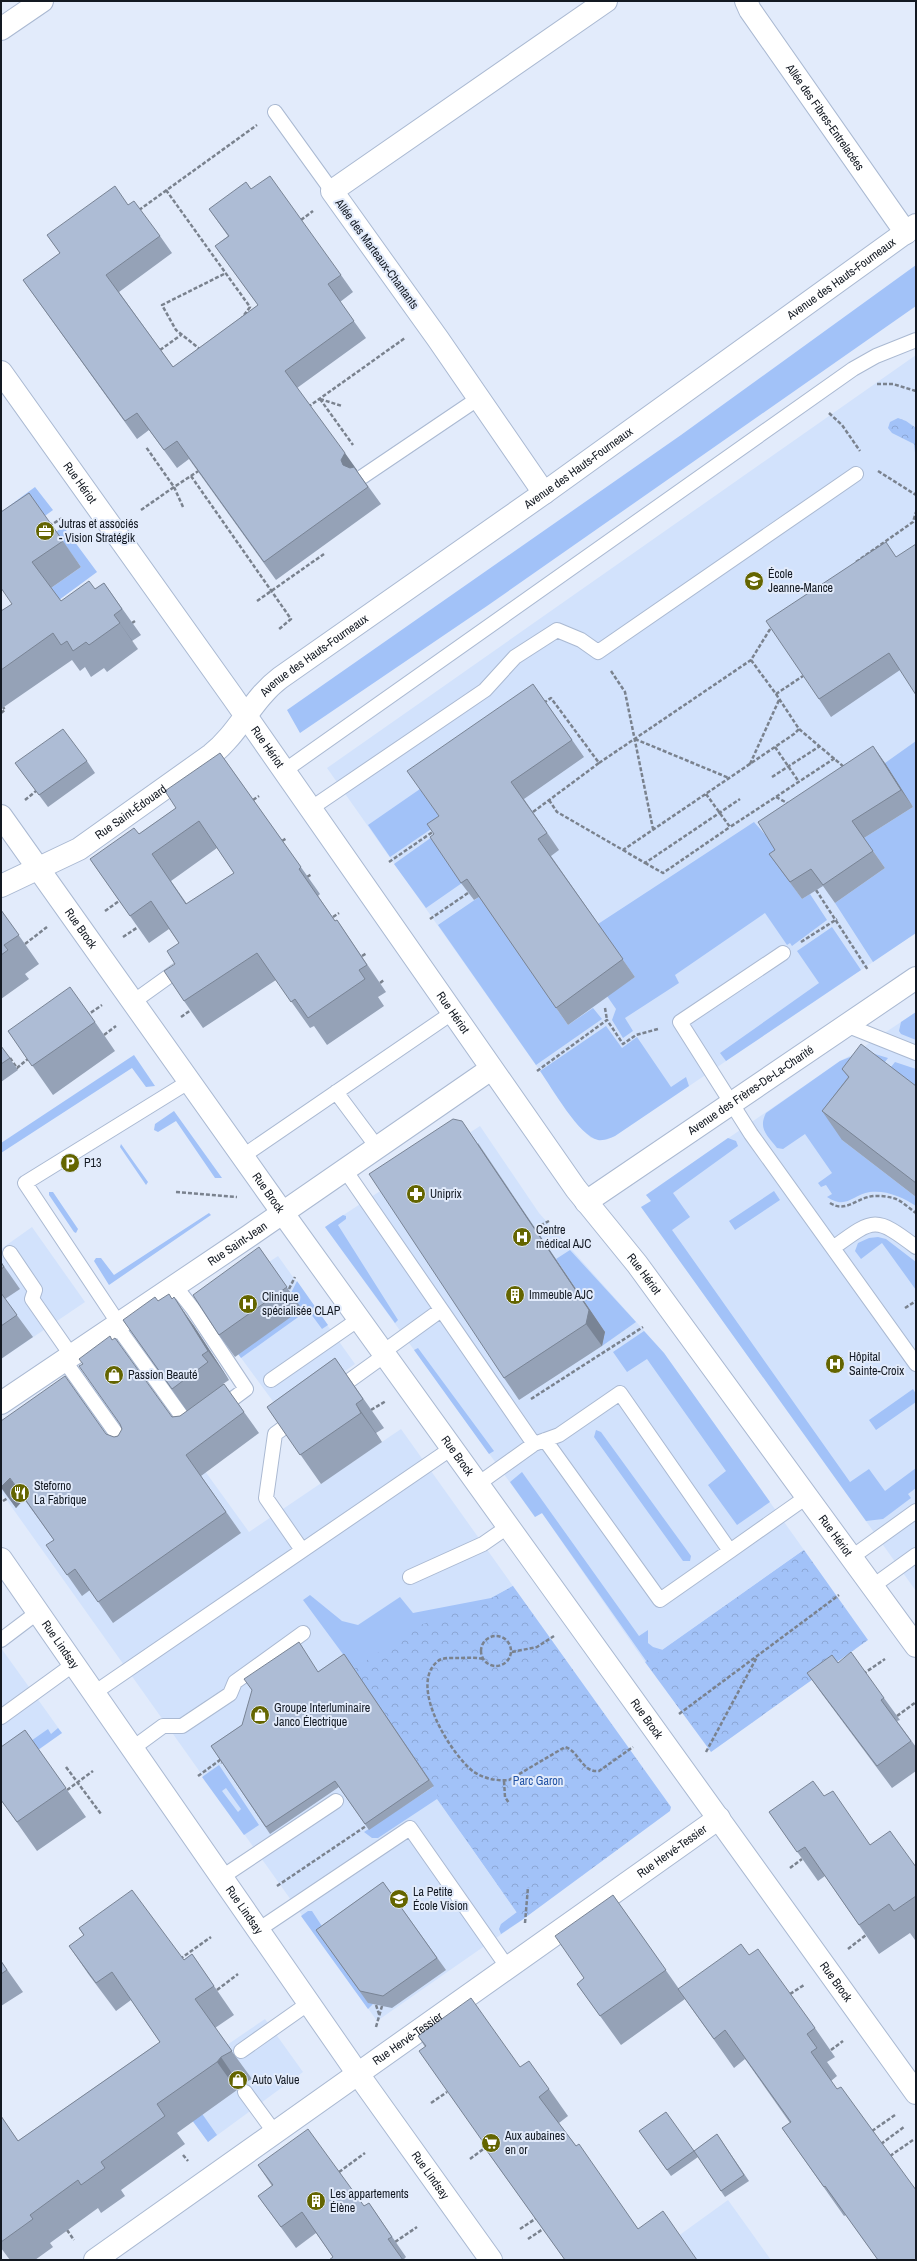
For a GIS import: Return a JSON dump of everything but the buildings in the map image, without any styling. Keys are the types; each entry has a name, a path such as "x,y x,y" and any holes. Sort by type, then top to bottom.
{"street":[{"path":"1,29 42,1"},
{"name":"Allée des Marteaux-Chantants","path":"544,493 479,398 332,191 606,1"},
{"name":"Allée des Fibres-Entrelacées","path":"746,1 754,16 911,229"},
{"name":"Avenue des Hauts-Fourneaux","path":"246,716 267,688 280,678 544,493 911,229"},
{"name":"Rue Hériot","path":"1,372 246,716 491,1069 586,1202 638,1264 916,1646"},
{"name":"Rue Saint-Édouard","path":"1,886 79,849 223,746 246,716"},
{"name":"Rue Brock","path":"1,816 282,1212 916,2093"},
{"name":"Avenue des Frères-De-La-Charité","path":"586,1202 916,978"},
{"name":"Rue Saint-Jean","path":"1,1402 175,1286 491,1069"},
{"name":"Rue Lindsay","path":"1,1559 358,2074 491,2260"},
{"name":"Rue Hervé-Tessier","path":"95,2260 719,1818"}],"lane":[{"path":"275,112 332,191"},
{"path":"284,771 853,369 876,356 916,340"},
{"path":"362,477 479,398"},
{"path":"310,809 485,690 515,656 557,630 581,640 598,652 856,474"},
{"path":"783,953 680,1022 731,1103 776,1169 916,1364"},
{"path":"133,1002 179,969"},
{"path":"243,1156 452,1013"},
{"path":"846,1025 916,1053"},
{"path":"175,1286 246,1389 190,1430 118,1324 25,1182 190,1081"},
{"path":"336,1092 377,1147"},
{"path":"345,1170 441,1310 539,1442 660,1600 808,1496"},
{"path":"833,1248 864,1227 879,1224 891,1228 916,1247"},
{"path":"10,1253 34,1290 32,1299 68,1358 128,1450"},
{"path":"326,1398 441,1310"},
{"path":"271,1380 359,1319"},
{"path":"478,1484 539,1442 560,1435 620,1393 730,1551"},
{"path":"302,1550 266,1498 274,1434 307,1411"},
{"path":"94,1693 452,1448"},
{"path":"852,1557 916,1511"},
{"path":"410,1577 483,1544 509,1526"},
{"path":"873,1586 916,1555"},
{"path":"1,1640 38,1612"},
{"path":"133,1748 163,1726 182,1726 230,1694 235,1682 303,1633"},
{"path":"1,1717 74,1664"},
{"path":"222,1877 336,1801"},
{"path":"258,1930 410,1828 508,1968"},
{"path":"241,2051 309,2003"},
{"path":"246,2092 275,2133"}],"path":[{"path":"133,214 257,125"},
{"path":"166,190 250,307 237,324"},
{"path":"301,220 318,208"},
{"path":"205,353 176,330 162,305 226,273"},
{"path":"160,350 181,335"},
{"path":"303,411 408,336"},
{"path":"320,399 342,406"},
{"path":"320,399 353,445"},
{"path":"834,419 842,425 870,466 916,495"},
{"path":"146,447 174,487 183,507"},
{"path":"856,474 870,466"},
{"path":"141,510 202,469"},
{"path":"191,476 291,619 278,630"},
{"path":"849,566 915,522 916,512"},
{"path":"47,519 51,525 62,518"},
{"path":"257,600 271,592 324,554"},
{"path":"533,812 599,763 752,660 774,621"},
{"path":"752,660 798,729 835,758 849,772"},
{"path":"776,694 803,676"},
{"path":"625,692 653,829"},
{"path":"545,702 551,698 599,763"},
{"path":"750,764 779,700"},
{"path":"1,713 5,710 3,707"},
{"path":"623,850 775,747 798,729"},
{"path":"635,739 729,778"},
{"path":"772,777 820,746"},
{"path":"775,747 798,782"},
{"path":"549,800 557,812 663,873 835,758"},
{"path":"25,800 36,791"},
{"path":"706,794 730,827"},
{"path":"253,800 259,796"},
{"path":"776,797 796,807"},
{"path":"645,863 740,799"},
{"path":"390,862 438,829"},
{"path":"282,841 287,838"},
{"path":"307,877 312,874"},
{"path":"816,890 868,970"},
{"path":"430,918 468,893"},
{"path":"105,911 120,901"},
{"path":"333,917 339,913"},
{"path":"806,939 836,920"},
{"path":"25,944 47,927"},
{"path":"123,938 138,927"},
{"path":"362,956 367,953"},
{"path":"380,982 384,980"},
{"path":"84,1018 102,1005"},
{"path":"605,1008 607,1020 623,1044 636,1035"},
{"path":"181,1017 191,1010"},
{"path":"537,1071 607,1020"},
{"path":"104,1036 117,1025"},
{"path":"8,1056 17,1068 35,1054"},
{"path":"176,1192 237,1197"},
{"path":"827,1201 840,1207 868,1197 882,1196 894,1198 916,1213"},
{"path":"535,1228 549,1221"},
{"path":"289,1289 296,1276"},
{"path":"528,1401 643,1326"},
{"path":"544,1384 547,1388"},
{"path":"371,1410 386,1401"},
{"path":"3,1501 8,1498"},
{"path":"679,1714 839,1595"},
{"path":"483,1660 481,1654 483,1644 490,1637 500,1636 505,1639 511,1647 512,1652 508,1661 500,1666 490,1666 483,1660 476,1658 447,1658 439,1660 433,1667 429,1679 428,1698 436,1722 467,1765 475,1772 487,1778 504,1781 520,1775 565,1747 571,1749 588,1768 594,1771 600,1771 633,1747"},
{"path":"512,1652 537,1647 554,1636"},
{"path":"706,1752 758,1655"},
{"path":"857,1678 885,1659"},
{"path":"897,1716 916,1702"},
{"path":"198,1776 220,1760 225,1767"},
{"path":"66,1767 101,1814"},
{"path":"67,1790 93,1771"},
{"path":"504,1781 505,1797 509,1803"},
{"path":"277,1886 366,1826"},
{"path":"790,1868 802,1859"},
{"path":"525,1923 528,1887"},
{"path":"848,1949 866,1935"},
{"path":"179,1960 211,1937"},
{"path":"217,1990 238,1974"},
{"path":"790,1994 804,1985"},
{"path":"376,2005 379,2015"},
{"path":"376,2027 382,2006"},
{"path":"831,2050 843,2041"},
{"path":"431,2103 447,2092"},
{"path":"872,2131 895,2115"},
{"path":"881,2144 904,2127"},
{"path":"890,2156 913,2140"},
{"path":"470,2159 486,2147"},
{"path":"339,2172 365,2154"},
{"path":"183,2155 188,2161"},
{"path":"520,2229 543,2213"},
{"path":"395,2242 417,2227"},
{"path":"528,2239 543,2229"},
{"path":"67,2230 74,2240"}],"shaded area":[{"name":"École Jeanne-Mance","path":"916,355 916,933 615,1136 606,1140 591,1138 578,1125 327,768"},
{"name":"Hôpital Sainte-Croix","path":"916,1012 916,1591 641,1207 651,1201 646,1195 840,1061"},
{"path":"480,1126 539,1213 664,1353 804,1550 645,1662 542,1513 535,1517 325,1227"},
{"path":"32,1227 85,1302 1,1359 1,1249"},
{"path":"278,1256 355,1364 283,1415 203,1306"},
{"path":"94,1380 189,1449 249,1532 401,1429 513,1586 483,1603 434,1786 522,1920 377,2021 1,1492 1,1441"},
{"path":"1,1648 62,1733 1,1777"},
{"path":"265,2019 303,2072 208,2142 167,2086"},
{"path":"728,2200 771,2260 645,2260"}],"green space":[{"path":"916,265 916,306 487,606 300,733 287,710 681,435"},
{"path":"898,418 906,421 916,428 916,461 914,444 892,433 888,428 890,422"},
{"path":"35,487 53,510 1,548 1,512"},
{"path":"63,526 97,572 59,600 51,588 81,567 56,532"},
{"path":"916,741 916,933 873,962 835,903 885,868 864,838 913,807 885,763"},
{"path":"420,789 443,821 390,857 368,825"},
{"path":"754,822 770,840 787,867 782,871 802,899 810,894 827,920 792,946 790,943 787,945 765,913 675,975 679,983 625,1018 633,1031 623,1038 612,1020 616,1009 607,996 635,977 598,924"},
{"path":"446,827 462,883 426,908 394,864"},
{"path":"479,897 568,1025 593,1008 602,1019 536,1065 438,925"},
{"path":"832,927 861,970 726,1061 720,1053 819,983 797,951"},
{"path":"916,1012 916,1040 901,1034 899,1031 901,1022"},
{"path":"606,1026 622,1048 637,1037 671,1087 686,1077 689,1086 615,1136 598,1140 591,1137 574,1121 540,1071"},
{"path":"865,1051 888,1058 878,1071 842,1140 916,1197 916,1206 894,1195 882,1192 870,1192 844,1202 834,1201 827,1197 832,1194 826,1185 821,1187 818,1183 832,1173 805,1134 783,1149 777,1148 763,1128 766,1113 840,1061"},
{"path":"134,1055 155,1086 146,1087 132,1068 1,1153 1,1143"},
{"path":"895,1062 916,1069 916,1100 887,1072"},
{"path":"174,1111 222,1178 215,1178 176,1121 158,1132 154,1130 155,1124"},
{"path":"728,1138 736,1141 738,1146 673,1193 690,1217 672,1230 850,1482 869,1469 885,1491 916,1468 916,1488 908,1494 911,1498 883,1519 866,1521 641,1207 651,1201 646,1195"},
{"path":"121,1144 148,1182 146,1185 120,1147"},
{"path":"774,1191 780,1200 735,1230 729,1221"},
{"path":"49,1192 53,1192 78,1229 76,1233 49,1195"},
{"path":"209,1213 211,1215 109,1285 94,1261 96,1258 101,1258 114,1275"},
{"path":"343,1215 346,1216 346,1219 338,1225 398,1320 395,1323 325,1227"},
{"path":"878,1237 886,1239 916,1262 916,1290 882,1243 861,1259 855,1251 858,1243 869,1238"},
{"path":"570,1250 636,1322 602,1346 605,1332 556,1259"},
{"path":"297,1281 328,1325 322,1329 308,1310 241,1358 226,1337 291,1293"},
{"path":"644,1331 664,1353 770,1502 737,1525 708,1485 726,1471 647,1359 627,1372 613,1352"},
{"path":"418,1348 494,1451 489,1454 414,1350"},
{"path":"913,1389 916,1394 916,1402 876,1430 869,1420"},
{"path":"596,1430 601,1432 691,1556 690,1561 683,1561 594,1437"},
{"path":"522,1472 639,1636 648,1630 648,1643 653,1647 663,1650 804,1550 680,1709 542,1513 535,1517 510,1482"},
{"path":"804,1550 868,1640 711,1752 645,1662"},
{"path":"513,1586 525,1890 522,1920 501,1934 499,1929 501,1924 517,1912 437,1799 378,1838 372,1838 364,1832 433,1787 348,1661 303,1600 310,1595 342,1621 358,1625 400,1597 413,1613 491,1598"},
{"name":"Parc Garon","path":"513,1586 671,1807 670,1811 522,1920 440,1802 434,1786 354,1669 417,1626 483,1603"},
{"path":"58,1728 62,1733 1,1776 1,1762 48,1729 51,1734"},
{"path":"219,1765 259,1825 244,1835 202,1777","holes":["226,1788 241,1809 238,1812 222,1791"]},
{"path":"308,1911 312,1911 373,2004 368,2009 301,1916"},
{"path":"179,2081 217,2135 208,2142 167,2086"}],"place":[{"name":"Jutras et associés - Vision Stratégik","path":"45,531"},
{"name":"École Jeanne-Mance","path":"754,581"},
{"name":"P13","path":"70,1163"},
{"name":"Uniprix","path":"416,1194"},
{"name":"Centre médical AJC","path":"522,1237"},
{"name":"Immeuble AJC","path":"515,1295"},
{"name":"Clinique spécialisée CLAP","path":"248,1304"},
{"name":"Hôpital Sainte-Croix","path":"835,1364"},
{"name":"Passion Beauté","path":"114,1375"},
{"name":"Steforno La Fabrique","path":"20,1493"},
{"name":"Groupe Interluminaire Janco Électrique","path":"260,1715"},
{"name":"La Petite École Vision","path":"399,1899"},
{"name":"Auto Value","path":"238,2080"},
{"name":"Aux aubaines en or","path":"491,2143"},
{"name":"Les appartements Élène","path":"316,2201"}]}
